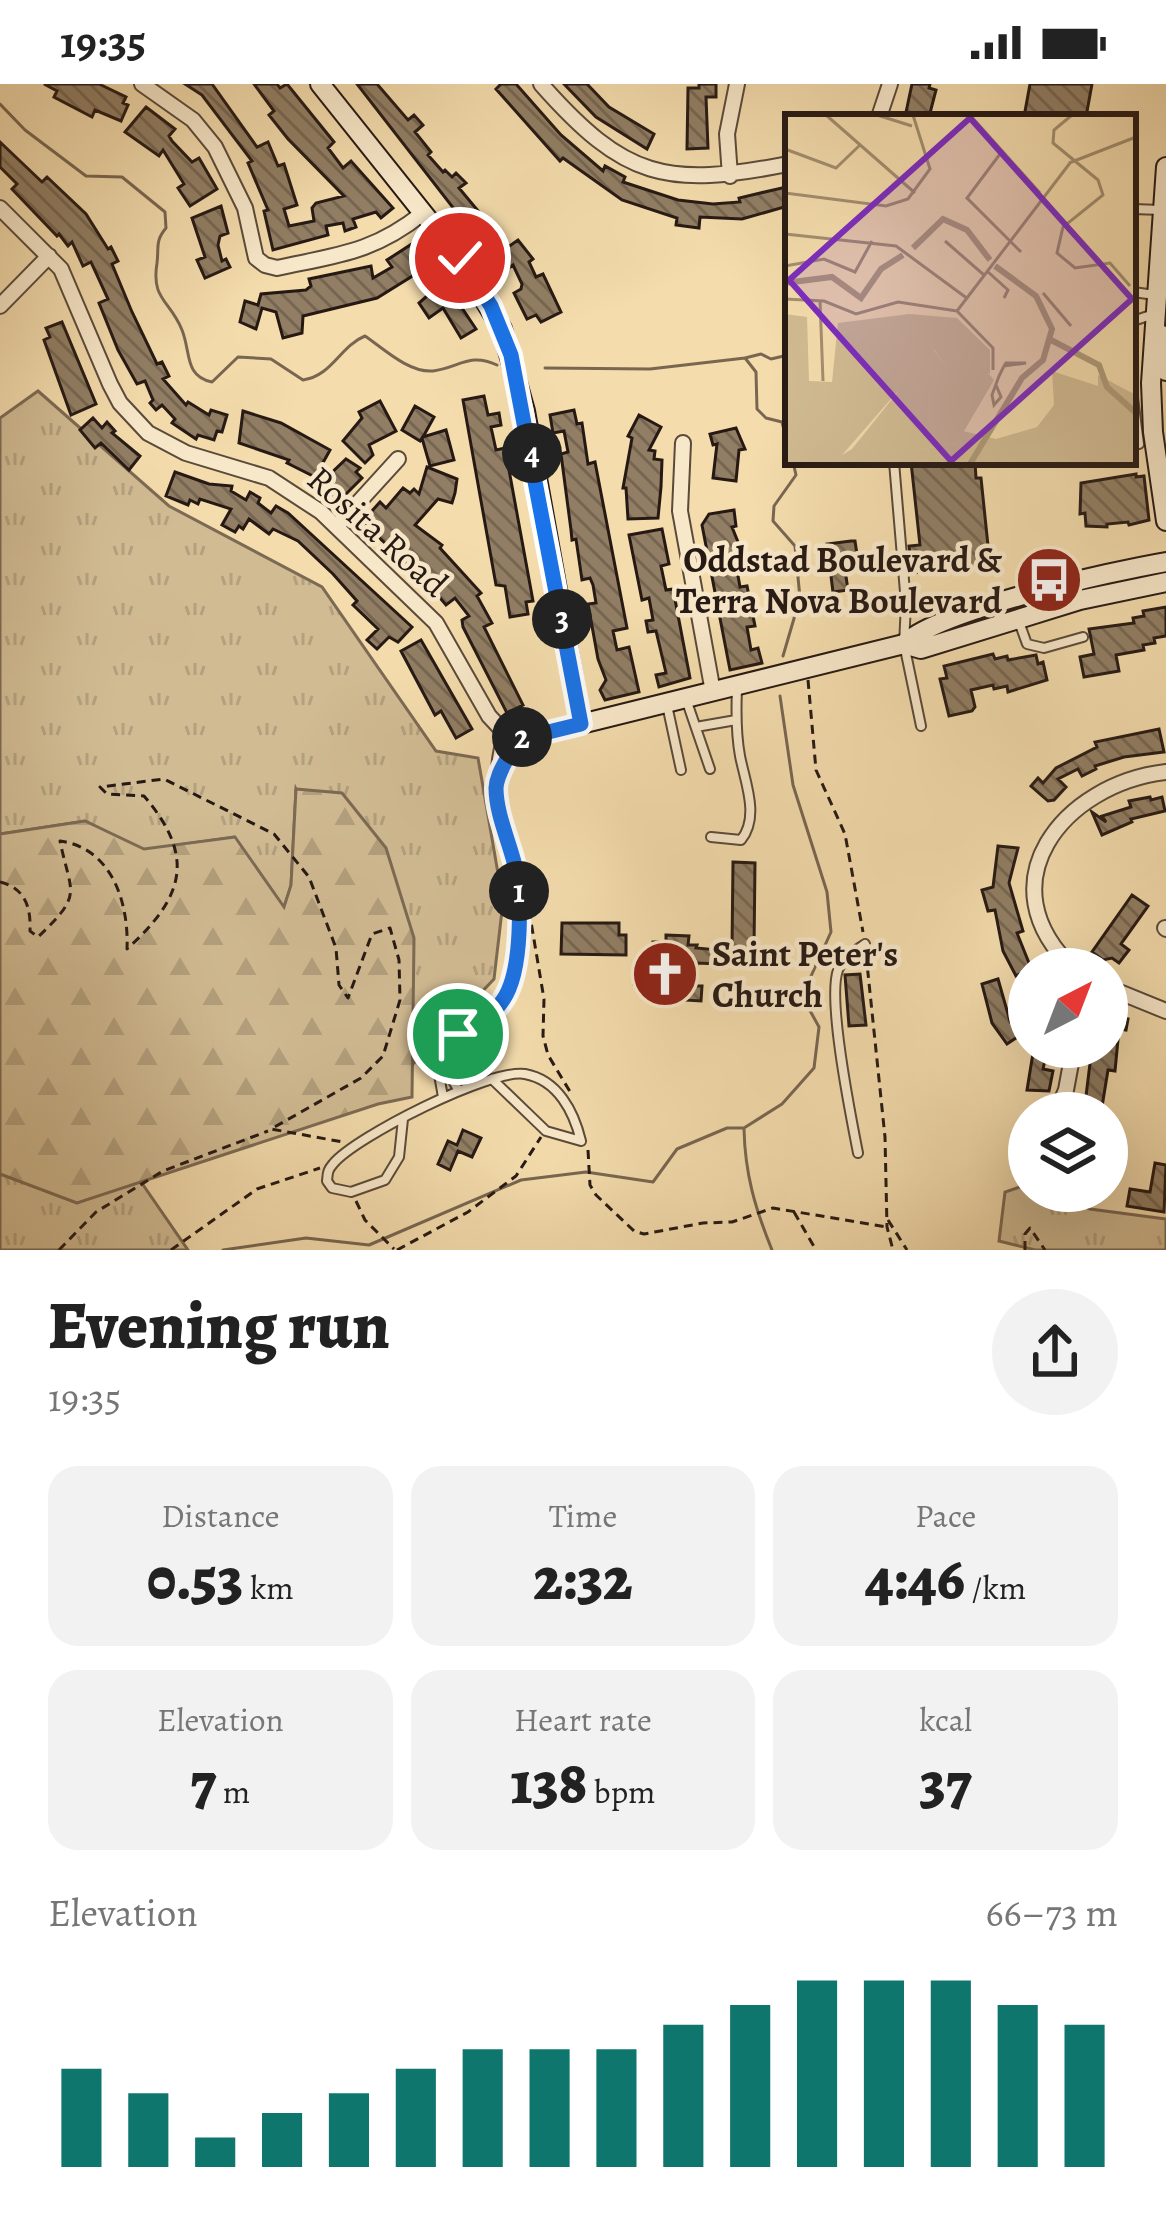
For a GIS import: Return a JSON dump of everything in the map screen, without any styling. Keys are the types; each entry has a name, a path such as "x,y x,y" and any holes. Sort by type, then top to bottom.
{"street":[{"path":"142,84 193,120 215,147 244,208 256,258 265,266 277,268 366,248 423,213"},
{"path":"320,84 477,281 511,355 581,724"},
{"path":"541,84 584,131 643,166 686,177 730,176 785,165"},
{"path":"730,176 727,134 736,84"},
{"path":"880,114 890,84"},
{"path":"1166,172 1151,407 1166,521"},
{"name":"Rosita Road","path":"0,208 70,284 110,384 133,419 166,445 269,478 337,526 436,623 493,722 509,734"},
{"path":"0,306 49,256"},
{"path":"1158,304 1166,371"},
{"path":"683,443 680,512 712,692"},
{"path":"337,526 398,459"},
{"path":"509,734 532,736 904,644 921,649 1081,580 1166,562"},
{"path":"1009,614 1166,582"},
{"path":"1056,948 1040,918 1036,881 1045,847 1067,816 1095,793 1128,779 1166,772"},
{"path":"1128,996 1166,1011"}],"lane":[{"path":"1136,209 1162,210"},
{"path":"1136,293 1158,304"},
{"path":"1136,318 1158,304"},
{"path":"1136,421 1139,444"},
{"path":"894,465 906,604 904,644 921,726"},
{"path":"1009,614 1028,644 1044,648 1083,638"},
{"path":"711,837 741,839 748,830 750,802 736,720 737,686"},
{"path":"676,701 696,727 710,769"},
{"path":"676,701 681,770"},
{"path":"696,727 736,720"},
{"path":"443,1097 441,1060 458,1034 503,1002 512,982 519,891 493,776 509,734"},
{"path":"497,796 498,778 511,755 509,734"},
{"path":"858,1153 835,976 844,958 865,944"},
{"path":"441,1060 458,1091"},
{"path":"403,1119 394,1168 385,1180 351,1192 332,1188 327,1181 332,1165 357,1144 443,1097 492,1078 525,1074 555,1089 573,1115 581,1141 546,1131 492,1078"}],"path":[{"path":"0,882 22,893 31,912 30,931 38,937 63,913 71,892 72,873 60,841 79,843 112,875 124,896 127,949 171,902 179,873 175,848 162,817 144,796 107,794 100,787 164,779 274,834 309,877 337,948 339,985 348,998 372,934 390,928 398,960 400,1000 383,1056 361,1078 272,1130 163,1171 96,1212 59,1250"},
{"path":"519,891 533,922 548,1055 574,1097"},
{"path":"272,1130 357,1144"},
{"path":"351,1192 365,1220 396,1250 468,1212 517,1176 546,1131"},
{"path":"586,1137 590,1185 634,1231 644,1234 748,1217 773,1208 887,1227 893,1250"},
{"path":"171,1250 257,1190 332,1165"},
{"path":"794,1210 816,1250"},
{"path":"886,1219 907,1250"},
{"path":"1025,1250 1030,1228 1045,1250"}],"green space":[{"path":"38,391 169,506 322,587 436,751 478,758 503,902 494,979 414,1063 411,1008 296,789 291,886 284,908 234,837 143,850 85,821 0,834 0,418"},
{"path":"296,789 342,793 386,848 414,938 412,1097 77,1203 0,1174 0,834 85,821 144,849 235,837 284,907 291,885"},
{"path":"0,1174 77,1203 139,1179 188,1250 0,1250"},
{"path":"1005,1192 1008,1212 1113,1212 1166,1219 1166,1250 1035,1250 999,1241"}],"building":[{"path":"44,84 99,84 126,97 123,103 128,105 121,121 95,110 92,117 54,97 57,91"},
{"path":"185,84 212,84 257,147 268,142 278,166 284,164 297,205 284,209 289,226 314,221 316,203 344,196 288,139 254,84 280,88 287,84 334,142 328,148 343,168 351,161 393,208 381,218 376,212 353,219 356,227 345,231 343,223 326,226 328,235 273,250 264,211 268,210 248,163 252,161 202,95"},
{"path":"357,84 377,84 408,120 414,115 423,125 415,132 431,152 428,155 443,172 452,177 456,173 466,183 459,188 508,247 518,240 533,259 529,262 536,277 543,274 561,312 541,322 536,315 527,319 514,293 522,284 513,265 503,272"},
{"path":"501,84 516,84 561,135 603,171 605,166 625,177 623,182 678,200 713,204 740,202 739,198 785,187 785,207 742,219 700,217 699,228 676,225 677,218 622,200 563,158 560,161 496,89"},
{"path":"564,84 587,84 609,107 654,134 647,149 596,117"},
{"path":"699,84 716,84 716,97 706,97 708,148 687,149 688,88 699,88"},
{"path":"912,84 930,84 936,90 930,114 906,114"},
{"path":"1030,84 1092,84 1087,114 1025,114"},
{"path":"146,107 175,129 169,136 172,141 192,162 199,158 217,189 190,206 178,188 184,184 163,150 159,156 125,132"},
{"path":"0,142 42,182 47,177 86,214 111,247 118,261 112,264 132,312 157,364 162,362 169,376 163,379 186,405 209,415 211,410 227,415 214,440 198,435 196,439 172,423 175,419 162,405 156,410 150,403 145,381 137,384 118,350 99,303 108,299 91,262 83,266 72,242 68,246 12,189 17,184 0,167"},
{"path":"221,206 228,233 220,236 218,245 222,261 226,259 230,267 205,278 197,260 205,257 192,218"},
{"path":"418,240 440,264 426,276 419,272 377,298 303,316 302,333 283,338 276,312 262,308 256,329 240,322 245,301 258,305 261,294 306,290 311,286 309,279 371,266 373,278 392,267 387,260"},
{"path":"444,281 476,329 461,338 443,308 429,318 419,303"},
{"path":"62,322 96,404 71,415 44,340 50,337 46,328"},
{"path":"484,396 488,415 499,413 501,425 491,427 496,450 505,448 533,601 526,602 528,614 510,617 505,586 496,585 463,400"},
{"path":"380,401 396,431 369,445 373,455 365,463 343,441 362,418 359,412"},
{"path":"415,406 434,417 423,437 446,430 454,460 430,466 422,438 402,430"},
{"path":"574,410 577,424 582,423 588,464 595,462 627,628 613,631 617,650 629,647 639,692 605,700 600,690 606,680 588,604 596,603 593,585 590,578 582,580 576,539 572,540 561,454 568,452 564,431 553,433 550,415"},
{"path":"243,411 281,423 330,450 315,477 287,463 289,460 239,443"},
{"path":"639,415 661,427 649,450 655,451 654,459 662,460 658,518 628,519 623,488 632,438 628,436"},
{"path":"93,418 102,428 107,422 112,433 140,456 129,470 101,443 95,448 80,430"},
{"path":"736,428 745,449 739,450 736,481 713,478 717,444 713,445 710,434"},
{"path":"346,459 360,468 356,472 362,478 339,501 321,483"},
{"path":"911,465 975,465 976,478 981,478 990,565 912,573 909,546 920,545"},
{"path":"427,467 457,479 455,493 452,503 438,499 415,525 442,545 481,593 477,596 492,623 484,627 523,705 507,713 463,627 462,620 469,616 455,598 446,605 362,522 380,502 386,508 403,488 419,494"},
{"path":"175,472 232,486 231,491 246,500 250,492 271,513 276,506 288,513 412,627 398,642 389,637 377,649 367,640 378,629 353,605 357,601 333,574 298,541 273,529 269,534 249,519 235,532 222,525 231,509 200,499 188,505 166,496"},
{"path":"1144,476 1149,520 1086,526 1085,513 1080,514 1081,483"},
{"path":"734,510 736,526 732,527 744,557 735,559 740,587 747,586 755,626 747,627 751,650 758,648 762,663 730,670 702,525 709,514"},
{"path":"662,529 669,564 661,566 666,590 673,589 690,678 659,687 656,675 666,673 656,631 648,632 646,621 653,620 649,598 642,600 629,535"},
{"path":"855,541 858,561 844,563 848,590 833,592 827,544"},
{"path":"1166,607 1166,636 1143,645 1144,650 1116,655 1119,671 1084,677 1080,657 1094,654 1089,629 1134,623 1133,618 1144,616 1143,611"},
{"path":"421,640 472,729 456,738 441,711 435,715 401,651"},
{"path":"993,654 995,659 1007,656 1008,660 1036,655 1047,680 1008,692 1007,686 994,689 993,685 971,690 972,711 949,716 940,679 947,678 944,666"},
{"path":"1159,729 1164,752 1124,757 1095,766 1082,776 1078,769 1058,779 1066,787 1054,800 1048,801 1031,786 1097,747 1095,742"},
{"path":"1162,797 1165,811 1131,819 1102,835 1092,812 1106,822 1102,816 1131,807 1129,801"},
{"path":"998,846 1018,848 1009,883 1023,948 1008,948 1008,961 995,910 988,911 982,890 993,887"},
{"path":"733,862 755,863 754,949 732,949"},
{"path":"1132,895 1148,906 1121,944 1126,948 1095,948"},
{"path":"562,923 619,923 619,935 626,935 626,955 561,954"},
{"name":"Saint Peter's Church","path":"666,935 689,936 688,945 719,950 718,964 697,963 695,986 702,986 701,1001 652,998 653,985 634,984 635,963 652,964 653,942 666,942"},
{"path":"860,974 866,1025 849,1026 845,975"},
{"path":"998,979 1008,1014 1007,1044 992,1023 982,984"},
{"path":"1031,1068 1053,1071 1049,1091 1027,1090"},
{"path":"1089,1068 1115,1068 1108,1070 1104,1092 1086,1092"},
{"path":"463,1130 481,1138 472,1157 458,1151 450,1170 438,1164 448,1141 457,1145"},
{"path":"1155,1163 1166,1165 1164,1212 1128,1206 1130,1189 1150,1192"}],"waterway":[{"path":"0,104 25,130 86,176 122,177 165,212 157,285 182,330 193,369 203,379 212,382 238,357 271,359 303,380 329,367 365,336 424,371 471,360 497,365"},
{"path":"745,358 785,356"},
{"path":"545,368 650,369 745,358 756,372 757,409 766,418 782,422 785,434"},
{"path":"783,656 800,598 795,546 773,521 774,506 796,475 794,465"},
{"path":"223,1250 306,1238 369,1245 521,1180 586,1172 653,1182 677,1149 727,1128 744,1128 782,1104 814,1068 819,1027 802,996 831,932 827,892 793,785 780,696"},
{"path":"744,1129 752,1191 772,1250"}],"place":[{"name":"Oddstad Boulevard & Terra Nova Boulevard","path":"1049,580"},
{"name":"Saint Peter's Church","path":"665,974"}],"route":[{"path":"458,1034 503,1002 512,982 520,902 497,796 498,778 516,736 581,724 511,355 491,306 460,258"}]}
